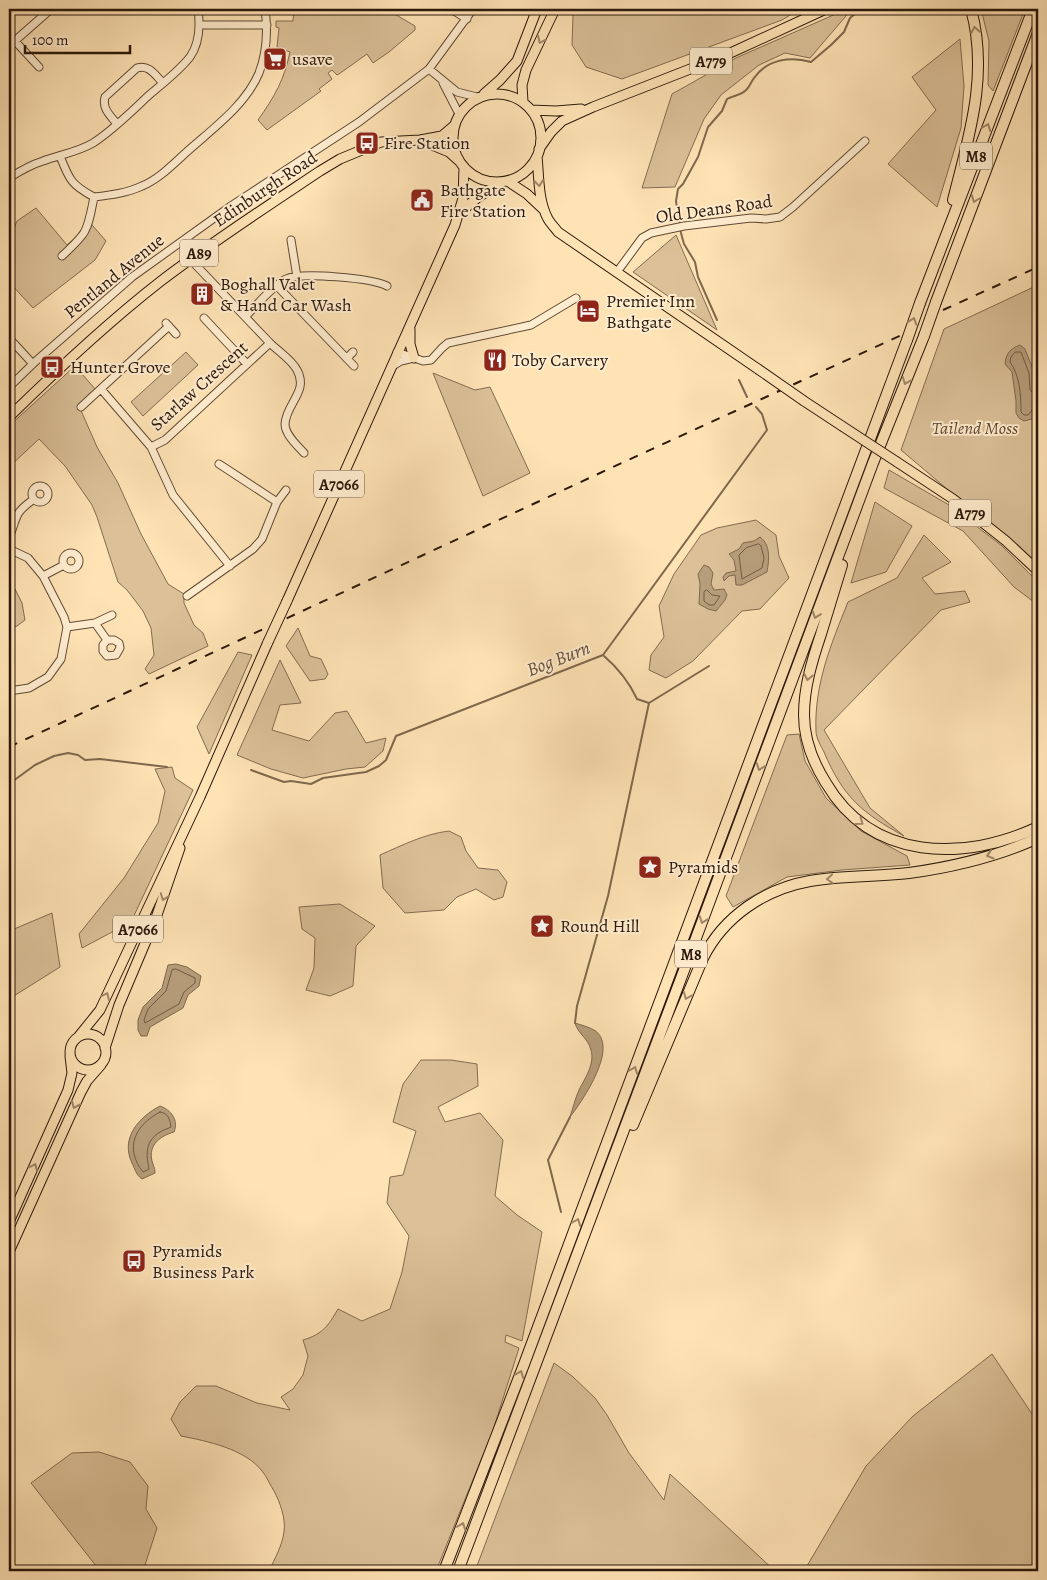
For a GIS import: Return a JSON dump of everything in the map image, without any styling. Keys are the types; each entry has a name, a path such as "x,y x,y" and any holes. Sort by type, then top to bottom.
{"highway":[{"name":"M8","path":"942,242 977,96 978,52 971,9"},
{"name":"M8","path":"444,1571 526,1358 942,242 1033,9"},
{"name":"M8","path":"458,1571 873,463 924,336 1038,33"},
{"name":"M8","path":"873,463 807,677 804,717 806,735 818,770 829,789 844,808 858,821 885,838 904,844 930,850 960,850 994,843 1038,827"},
{"name":"M8","path":"543,1346 703,958 709,946 724,927 740,912 758,900 792,885 812,881 909,873 939,868 1023,845 1038,838"}],"main road":[{"path":"462,164 455,149 453,133 459,114 466,104 480,96 500,80 516,61 537,9"},
{"path":"523,102 522,86 526,70 555,9"},
{"name":"A779","path":"826,9 726,55 562,121 551,132 538,153 539,182 544,210 548,220 558,232 842,426 953,499 1006,541 1038,571"},
{"path":"480,96 498,93 510,95 523,102 531,110 538,127 540,137 538,153 533,165 525,173 505,183"},
{"name":"A779","path":"531,110 556,112 593,107"},
{"name":"Edinburgh Road","path":"9,417 112,320 190,259 320,171 340,159 381,142 420,140 442,136 455,126"},
{"name":"Edinburgh Road","path":"420,140 449,152 462,164"},
{"name":"A89","path":"462,164 479,179 489,183 505,183"},
{"name":"A7066","path":"9,1222 68,1090 72,1073 71,1044 80,1036 100,1010 190,817 458,217 462,198 462,164"},
{"name":"A779","path":"505,183 527,194 544,210"},
{"name":"A7066","path":"458,217 470,202 482,193 505,183"},
{"path":"410,324 410,344 414,358"},
{"name":"A7066","path":"9,1252 81,1092 105,1057 105,1048 119,1005 163,899 190,817"},
{"path":"80,1036 85,1034 95,1036 103,1043 105,1048"},
{"path":"70,1056 74,1064 81,1070 91,1070 101,1065"}],"street":[{"path":"38,67 12,43 51,9"},
{"path":"9,178 23,169 93,143 117,124 191,56 198,39 200,25 198,9"},
{"path":"60,156 66,173 73,184 94,197 128,192 144,186 161,175 233,109 248,92 258,73 266,45 267,25 265,9"},
{"path":"451,9 467,19"},
{"name":"Pentland Avenue","path":"9,387 139,272 231,206 359,122 429,69 473,9"},
{"path":"200,25 267,25"},
{"path":"117,124 105,109 105,97 137,68 149,68 162,83"},
{"path":"429,69 457,92 480,96"},
{"path":"442,81 459,114"},
{"name":"Old Deans Road","path":"616,272 642,238 651,233 751,218 766,219 780,217 793,208 866,141"},
{"path":"62,256 79,242 87,229 94,197"},
{"path":"291,240 297,277"},
{"name":"Starlaw Crescent","path":"151,447 165,440 270,343 190,259"},
{"path":"246,316 277,286 287,279 297,277 380,278 387,286"},
{"path":"277,286 354,366"},
{"path":"397,352 423,361 431,360 448,344 531,325 576,298"},
{"path":"204,318 248,364"},
{"path":"81,407 168,324 176,334"},
{"path":"9,338 33,364"},
{"path":"270,343 296,368 301,379 300,391 288,413 285,425 290,436 304,453"},
{"path":"347,358 353,352"},
{"path":"391,367 401,361 414,358"},
{"path":"102,389 151,447 173,495 230,566"},
{"path":"219,464 277,502"},
{"path":"187,596 253,549 262,539 277,502 286,490"},
{"path":"9,538 16,515 21,508 34,498"},
{"path":"9,549 28,558 42,576 64,617 67,627 61,659 48,677 29,688 9,691"},
{"path":"42,576 64,565"},
{"path":"67,627 95,623 112,615"},
{"path":"95,623 106,640"}],"green space":[{"path":"294,9 386,9 415,26 415,30 373,63 367,54 337,75 332,70 328,73 332,79 319,89 321,91 267,130 258,120 278,88 290,52 277,47 279,28 276,27 276,21 293,21"},
{"path":"576,9 800,9 782,20 622,79 586,67 572,45 573,15"},
{"path":"847,9 852,9 810,58 785,53 759,65 721,95 704,119 675,187 642,188 672,94 736,58"},
{"path":"981,9 1025,9 993,91 988,85 989,41"},
{"path":"960,39 964,86 961,128 937,207 888,164 936,110 912,77"},
{"path":"36,208 67,245 82,232 86,218 106,241 95,260 33,308 9,282 9,241 17,221"},
{"path":"676,235 717,330 633,272"},
{"name":"Tailend Moss","path":"1038,285 1038,566 901,450 944,329"},
{"path":"186,352 198,365 143,416 131,402"},
{"path":"75,366 96,390 79,406 97,447 118,483 141,534 168,584 187,596 184,598 184,603 194,625 203,633 208,646 149,674 145,669 154,655 151,628 143,611 127,590 118,582 92,505 65,466 39,439 9,467 9,426"},
{"path":"433,373 475,390 490,387 530,473 483,496"},
{"path":"889,470 949,505 1002,546 1038,582 1038,605 1014,587 963,531 884,488"},
{"path":"875,502 912,526 886,572 851,583"},
{"path":"756,520 776,535 779,556 789,578 760,609 742,611 693,661 666,678 649,670 651,655 664,637 659,606 674,574 701,535 717,528"},
{"path":"924,535 951,562 922,578 935,594 965,591 970,602 941,610 824,730 870,808 904,836 865,811 855,802 839,781 818,739 816,714 825,665 848,602 897,578"},
{"path":"9,587 15,589 22,603 25,620 9,629"},
{"path":"298,628 310,656 321,659 328,674 325,679 310,681 286,646"},
{"path":"238,652 252,655 209,754 197,727"},
{"path":"280,660 301,703 280,705 272,730 309,741 335,713 347,711 366,743 386,738 383,751 365,767 303,778 271,769 237,755"},
{"path":"799,734 805,761 826,798 861,831 907,856 910,865 842,870 787,877 733,907 726,896 787,735"},
{"path":"172,767 175,778 193,790 131,922 82,948 79,934 124,878 158,823 165,791 155,769"},
{"path":"449,831 461,837 466,851 478,868 498,870 507,882 503,897 494,900 476,889 457,897 444,910 405,913 383,888 380,855 422,837"},
{"path":"340,904 375,926 356,946 353,986 330,996 306,990 314,968 315,938 302,929 299,907"},
{"path":"52,913 60,967 9,999 9,939 14,936 14,929"},
{"path":"421,1060 451,1060 477,1064 478,1086 438,1107 445,1122 480,1113 503,1140 495,1196 517,1215 542,1232 522,1341 506,1335 505,1342 519,1348 493,1430 436,1571 269,1571 280,1547 284,1527 280,1505 262,1471 246,1457 225,1447 181,1436 171,1419 180,1402 196,1386 216,1386 257,1403 290,1410 281,1397 293,1389 303,1375 308,1356 303,1340 316,1335 324,1329 338,1309 362,1321 390,1309 402,1272 409,1236 387,1203 390,1177 403,1175 416,1131 393,1122 403,1084"},
{"path":"992,1354 1038,1423 1038,1571 804,1571 866,1466 913,1416"},
{"path":"554,1363 572,1376 595,1398 629,1453 664,1500 670,1474 775,1571 475,1571"},
{"path":"99,1452 130,1462 148,1486 146,1509 157,1528 145,1565 147,1571 100,1571 31,1483 72,1453"}],"water":[{"path":"1020,345 1025,349 1034,372 1035,389 1038,394 1038,411 1032,419 1024,421 1016,413 1012,372 1005,364 1009,352"},
{"path":"760,537 768,548 767,572 742,585 736,585 735,575 729,576 724,581 723,577 726,573 736,571 734,560 729,554 739,549 743,543 754,541"},
{"path":"704,565 709,567 713,573 711,584 714,590 724,589 727,595 716,611 699,604 700,584 698,574"},
{"path":"176,964 187,967 201,976 199,986 188,995 183,1008 150,1027 147,1036 141,1036 138,1030 138,1020 143,1007 162,988 168,965"},
{"path":"575,1023 594,1030 601,1038 603,1048 597,1073 570,1117 592,1060 590,1046"},
{"path":"160,1106 171,1113 175,1120 175,1128 174,1132 156,1142 151,1155 155,1173 142,1179 138,1176 132,1163 128,1145 130,1137 139,1122"}],"waterway":[{"path":"717,320 698,277 695,262 684,244 676,201 678,189 683,184 698,157 708,127 722,111 727,99 743,92 759,72 772,63 788,59 811,62 844,32 856,9"},
{"path":"739,380 747,397"},
{"name":"Bog Burn","path":"251,770 284,782 291,781 311,784 323,778 366,772 379,766 386,760 396,736 603,655 767,430 762,414 756,407"},
{"path":"604,656 623,676 637,699 649,703 709,666"},
{"path":"575,1023 577,1006 608,896 649,703"},
{"path":"9,784 35,765 54,756 68,753 78,755 85,760 100,759 167,767"},
{"path":"561,1212 548,1160 570,1117"}],"railway":[{"path":"943,310 1038,267"},
{"path":"9,747 906,333"}],"place":[{"name":"usave","path":"275,59"},
{"name":"Fire Station","path":"367,143"},
{"name":"Bathgate Fire Station","path":"422,200"},
{"name":"Boghall Valet & Hand Car Wash","path":"202,294"},
{"name":"Premier Inn Bathgate","path":"588,311"},
{"name":"Toby Carvery","path":"495,360"},
{"name":"Hunter Grove","path":"52,367"},
{"name":"Pyramids","path":"650,867"},
{"name":"Round Hill","path":"542,926"},
{"name":"Pyramids Business Park","path":"134,1261"}]}
